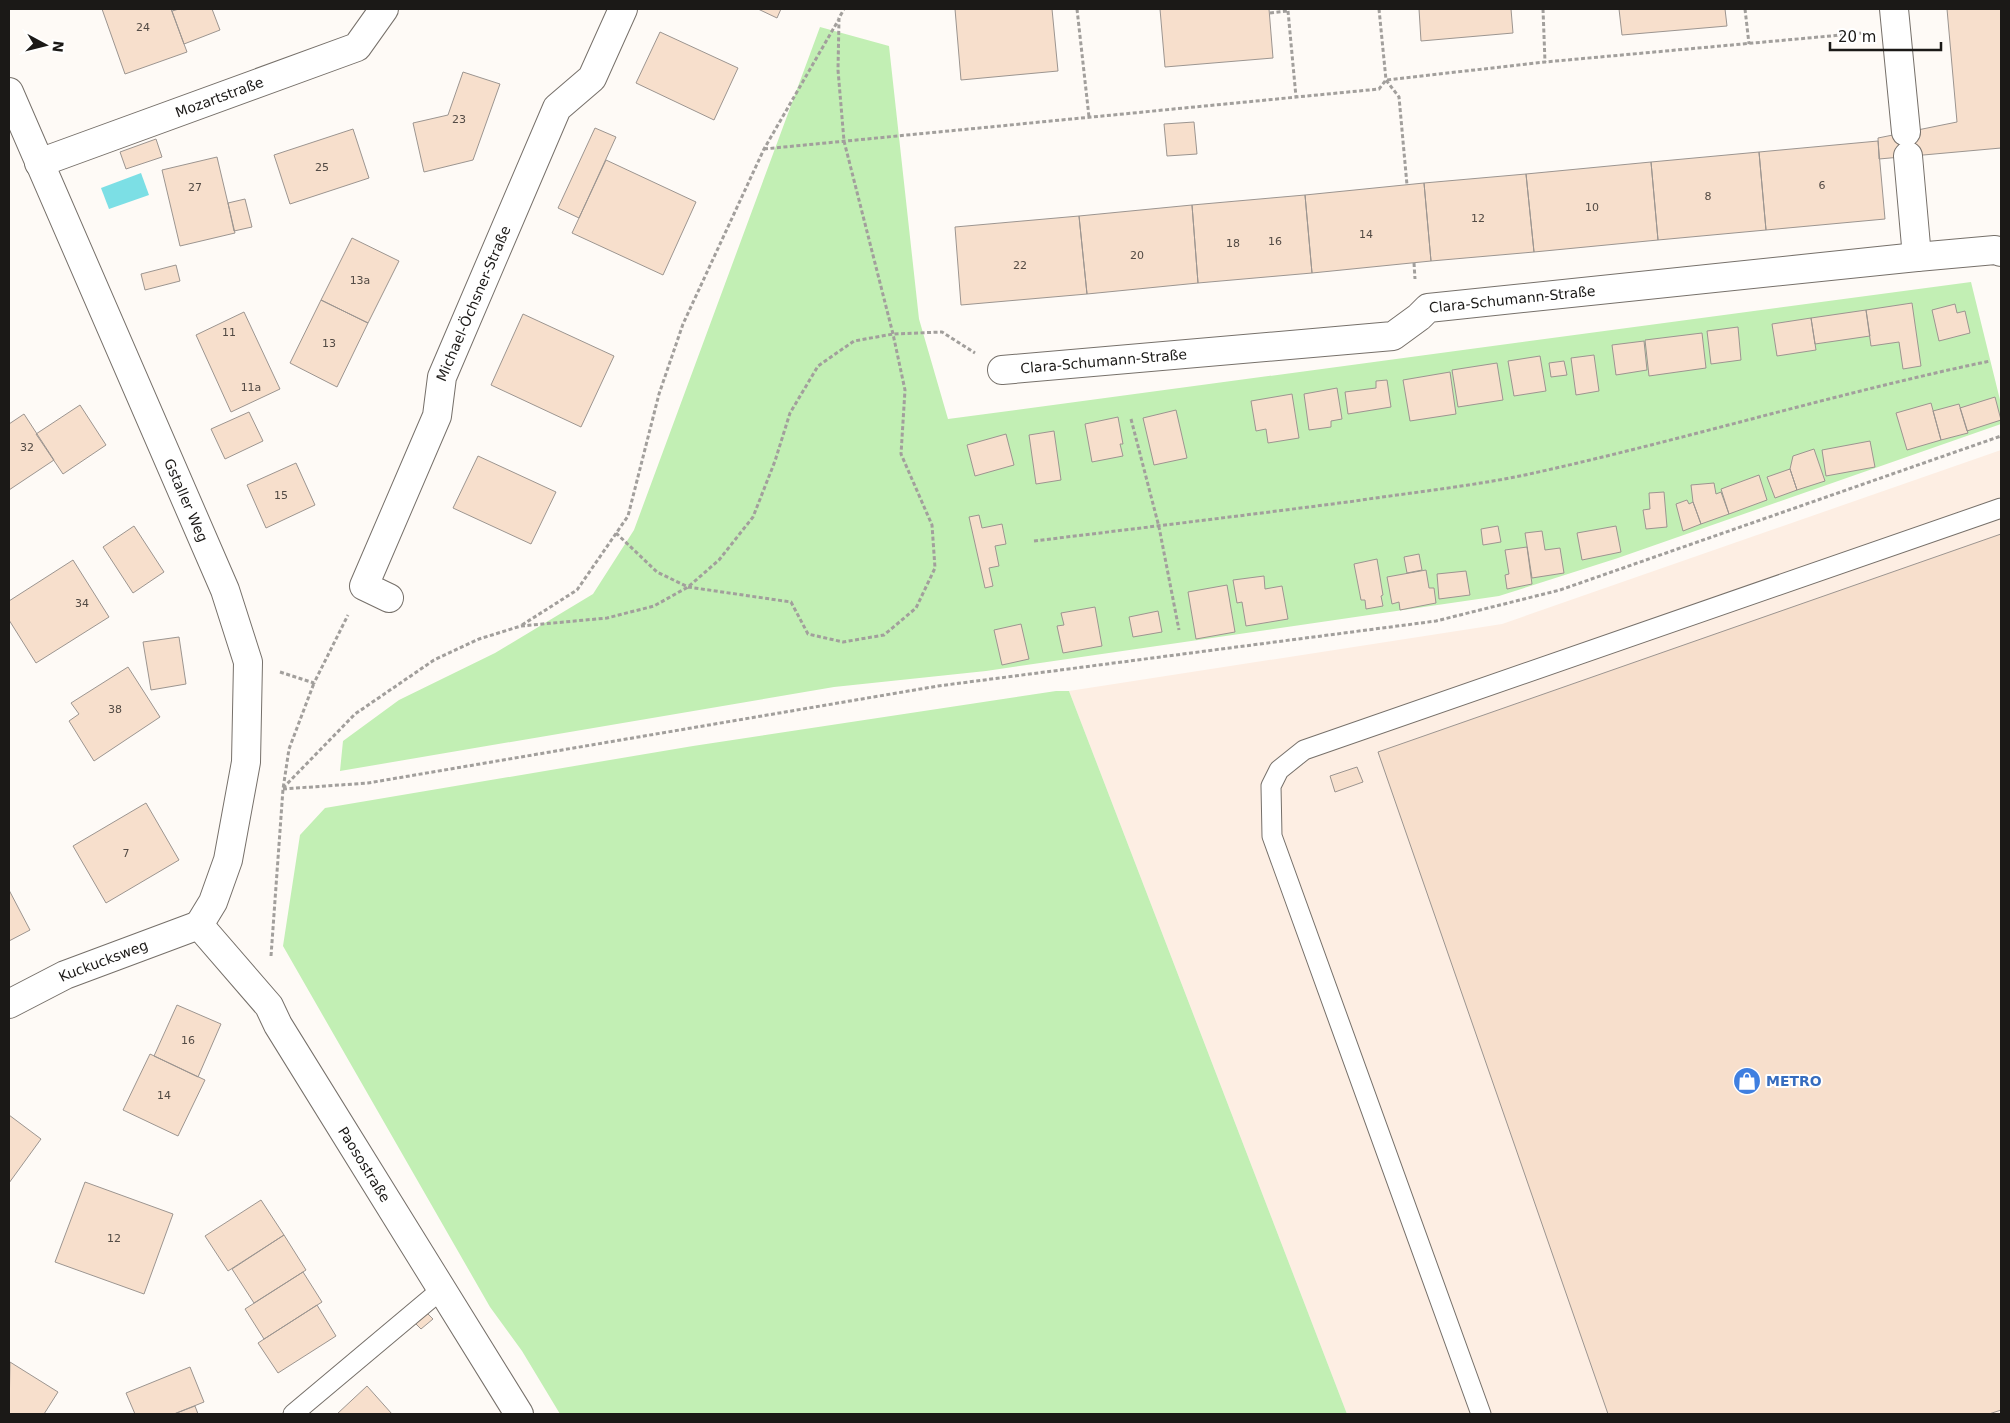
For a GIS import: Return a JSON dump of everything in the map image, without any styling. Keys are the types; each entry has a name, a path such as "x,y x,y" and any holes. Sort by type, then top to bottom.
{"street":[{"name":"Mozartstraße","path":"39,163 356,47 384,9"},
{"name":"Michael-Öchsner-Straße","path":"364,586 437,416 442,376 557,108 592,78 623,9"},
{"path":"1895,19 1917,257"},
{"name":"Gstaller Weg","path":"9,92 226,590 248,662 246,762 228,860 213,902 199,925"},
{"name":"Clara-Schumann-Straße","path":"1002,370 1393,336 1428,308 1917,257 1995,250 2001,252"},
{"path":"364,586 389,598"},
{"name":"Kuckucksweg","path":"9,1004 65,975 199,925"},
{"name":"Paosostraße","path":"199,925 269,1006 278,1025 518,1414"}],"lane":[{"path":"1481,1414 1272,836 1271,786 1279,770 1304,750 2001,508"},
{"path":"294,1414 442,1289"}],"path":[{"path":"521,626 577,590 628,516 659,394 682,324 764,149 844,9"},
{"path":"1077,9 1089,117"},
{"path":"1379,9 1386,80 1399,97 1407,185"},
{"path":"1543,9 1545,62"},
{"path":"1746,9 1749,44"},
{"path":"1270,13 1288,10 1296,97"},
{"path":"616,533 657,572 688,587 791,602 808,634 843,642 884,635 916,608 935,568 932,525 900,454 905,390 893,334 844,141 838,70 839,18"},
{"path":"764,149 1379,89 1386,80 1545,62 1749,44 1895,19"},
{"path":"283,788 355,714 434,660 478,639 521,626 607,618 654,606 688,587 718,560 753,517 775,461 790,412 818,366 854,341 893,334 942,332 1002,370"},
{"path":"1034,541 1393,495 1532,473 1990,360"},
{"path":"1131,419 1159,526 1179,630"},
{"path":"283,788 368,782 938,686 1436,621 1560,590 2001,436"},
{"path":"269,1006 268,990 283,788 288,749 314,682 364,586"},
{"path":"248,662 314,682"}],"shaded area":[{"name":"METRO","path":"2001,450 2001,1414 1347,1414 1069,691 1502,624"}],"green space":[{"path":"820,27 889,46 919,319 948,419 1971,282 2001,404 2001,424 1618,558 1499,596 986,671 834,687 340,771 343,741 399,700 495,653 593,594 634,530"},
{"path":"1056,691 1069,691 1347,1414 560,1414 522,1351 490,1307 283,946 300,835 325,808 693,746"}],"water":[{"path":"141,173 149,195 109,209 101,188"}],"building":[{"path":"102,9 171,9 187,52 125,74"},
{"path":"179,9 212,9 220,30 184,44 172,11"},
{"path":"758,9 781,9 777,18"},
{"path":"955,9 1052,9 1058,71 961,80"},
{"path":"1160,9 1269,9 1273,58 1165,67"},
{"path":"1419,9 1511,9 1513,33 1421,41"},
{"path":"1619,9 1725,9 1727,26 1622,35"},
{"path":"1947,9 2001,9 2001,148 1879,159 1878,138 1957,122"},
{"path":"660,32 738,68 714,120 636,83"},
{"path":"463,72 500,84 473,160 424,172 413,123 448,115"},
{"path":"1194,122 1197,154 1167,156 1164,124"},
{"path":"595,128 616,137 579,218 558,208"},
{"path":"353,129 369,178 290,204 274,155"},
{"path":"156,139 162,157 126,169 120,152"},
{"path":"1878,141 1885,219 1766,230 1759,152"},
{"path":"1759,152 1766,230 1658,240 1651,162"},
{"path":"217,157 235,233 180,246 162,170"},
{"path":"606,160 696,202 663,275 572,233"},
{"path":"1651,162 1658,240 1534,252 1526,174"},
{"path":"1526,174 1534,252 1431,261 1424,183"},
{"path":"1424,183 1431,261 1312,273 1305,195"},
{"path":"1305,195 1312,273 1198,283 1192,205"},
{"path":"245,199 252,227 234,231 228,203"},
{"path":"1192,205 1198,283 1087,294 1079,216"},
{"path":"1079,216 1087,294 961,305 955,227"},
{"path":"352,238 399,261 368,323 321,300"},
{"path":"176,265 180,281 145,290 141,274"},
{"path":"321,300 368,323 337,387 290,363"},
{"path":"1912,303 1921,366 1903,369 1899,342 1871,346 1866,310"},
{"path":"1955,304 1957,313 1965,311 1970,333 1939,341 1932,310"},
{"path":"1866,310 1870,336 1815,344 1811,318"},
{"path":"244,312 280,389 231,412 196,335"},
{"path":"523,314 614,356 581,427 491,385"},
{"path":"1811,318 1816,350 1777,356 1772,324"},
{"path":"1738,327 1741,360 1711,364 1707,331"},
{"path":"1702,333 1706,368 1649,376 1645,340"},
{"path":"1644,341 1647,370 1616,375 1612,345"},
{"path":"1594,355 1599,391 1576,395 1571,358"},
{"path":"1540,356 1546,391 1514,396 1508,361"},
{"path":"1564,361 1567,375 1551,377 1549,363"},
{"path":"1497,363 1503,400 1458,407 1452,370"},
{"path":"1450,372 1456,414 1410,421 1403,380"},
{"path":"1387,380 1391,407 1348,414 1345,392 1376,388 1376,381"},
{"path":"1337,388 1342,419 1331,421 1331,427 1309,430 1304,394"},
{"path":"1292,394 1299,438 1268,443 1266,429 1256,431 1251,401"},
{"path":"1995,397 2001,420 1967,431 1960,408"},
{"path":"1931,403 1941,440 1907,450 1896,413"},
{"path":"1959,404 1968,433 1941,440 1933,411"},
{"path":"80,405 106,445 63,474 36,434"},
{"path":"1176,410 1187,458 1154,465 1143,418"},
{"path":"249,412 263,441 225,459 211,429"},
{"path":"24,414 54,460 9,490 9,424"},
{"path":"1118,417 1123,444 1120,444 1123,456 1092,462 1085,424"},
{"path":"1054,431 1061,480 1036,484 1029,435"},
{"path":"1006,434 1014,465 975,476 967,445"},
{"path":"1870,441 1875,467 1826,476 1822,450"},
{"path":"1814,449 1825,481 1797,490 1790,469 1793,456"},
{"path":"478,456 556,492 531,544 453,508"},
{"path":"296,463 315,505 266,528 247,485"},
{"path":"1790,469 1797,490 1775,498 1767,477"},
{"path":"1759,475 1767,500 1729,514 1721,489"},
{"path":"1714,483 1716,494 1721,492 1729,514 1701,524 1693,502 1691,485"},
{"path":"1664,492 1667,527 1646,529 1643,510 1650,509 1649,493"},
{"path":"1687,500 1689,504 1693,502 1701,524 1683,531 1676,504"},
{"path":"979,515 982,528 1002,524 1006,544 995,546 999,566 989,568 993,586 985,588 969,517"},
{"path":"134,526 164,572 133,593 103,547"},
{"path":"1498,526 1501,542 1483,545 1481,529"},
{"path":"1616,526 1621,552 1582,560 1577,533"},
{"path":"1542,531 1545,550 1560,548 1564,573 1532,578 1525,533"},
{"name":"METRO","path":"2001,534 2001,1410 1989,1414 1608,1414 1378,752"},
{"path":"1527,547 1532,584 1507,589 1505,575 1509,574 1505,550"},
{"path":"1419,554 1422,570 1407,573 1404,557"},
{"path":"1377,559 1383,606 1366,609 1365,600 1361,600 1354,564"},
{"path":"73,560 109,617 36,663 9,620 9,601"},
{"path":"1426,570 1429,588 1434,588 1436,603 1400,610 1399,602 1392,604 1387,577"},
{"path":"1466,571 1470,595 1439,599 1437,574"},
{"path":"1264,576 1265,589 1282,586 1288,619 1246,626 1242,602 1237,603 1233,580"},
{"path":"1227,585 1235,632 1196,639 1188,592"},
{"path":"1095,607 1102,646 1063,653 1057,626 1064,625 1061,613"},
{"path":"1158,611 1162,632 1133,637 1129,617"},
{"path":"1021,624 1029,659 1002,665 994,630"},
{"path":"179,637 186,684 151,690 143,642"},
{"path":"128,667 160,717 94,761 69,721 79,714 71,703"},
{"path":"1357,767 1363,782 1335,792 1330,776"},
{"path":"146,803 179,860 106,903 73,846"},
{"path":"9,890 30,930 9,941"},
{"path":"177,1005 221,1024 198,1077 154,1056"},
{"path":"150,1054 205,1080 178,1136 123,1110"},
{"path":"9,1115 41,1139 9,1183"},
{"path":"85,1182 173,1214 144,1294 55,1262"},
{"path":"261,1200 284,1235 228,1271 205,1236"},
{"path":"284,1235 306,1270 254,1303 232,1269"},
{"path":"303,1272 322,1302 264,1339 245,1309"},
{"path":"317,1305 336,1336 278,1373 258,1343"},
{"path":"426,1312 433,1319 421,1329 414,1322"},
{"path":"10,1362 58,1392 44,1414 9,1414"},
{"path":"190,1367 204,1402 174,1414 135,1414 126,1393"},
{"path":"367,1386 392,1414 337,1414"},
{"path":"195,1406 198,1414 174,1414"}],"place":[{"name":"METRO","path":"1747,1081"}]}
